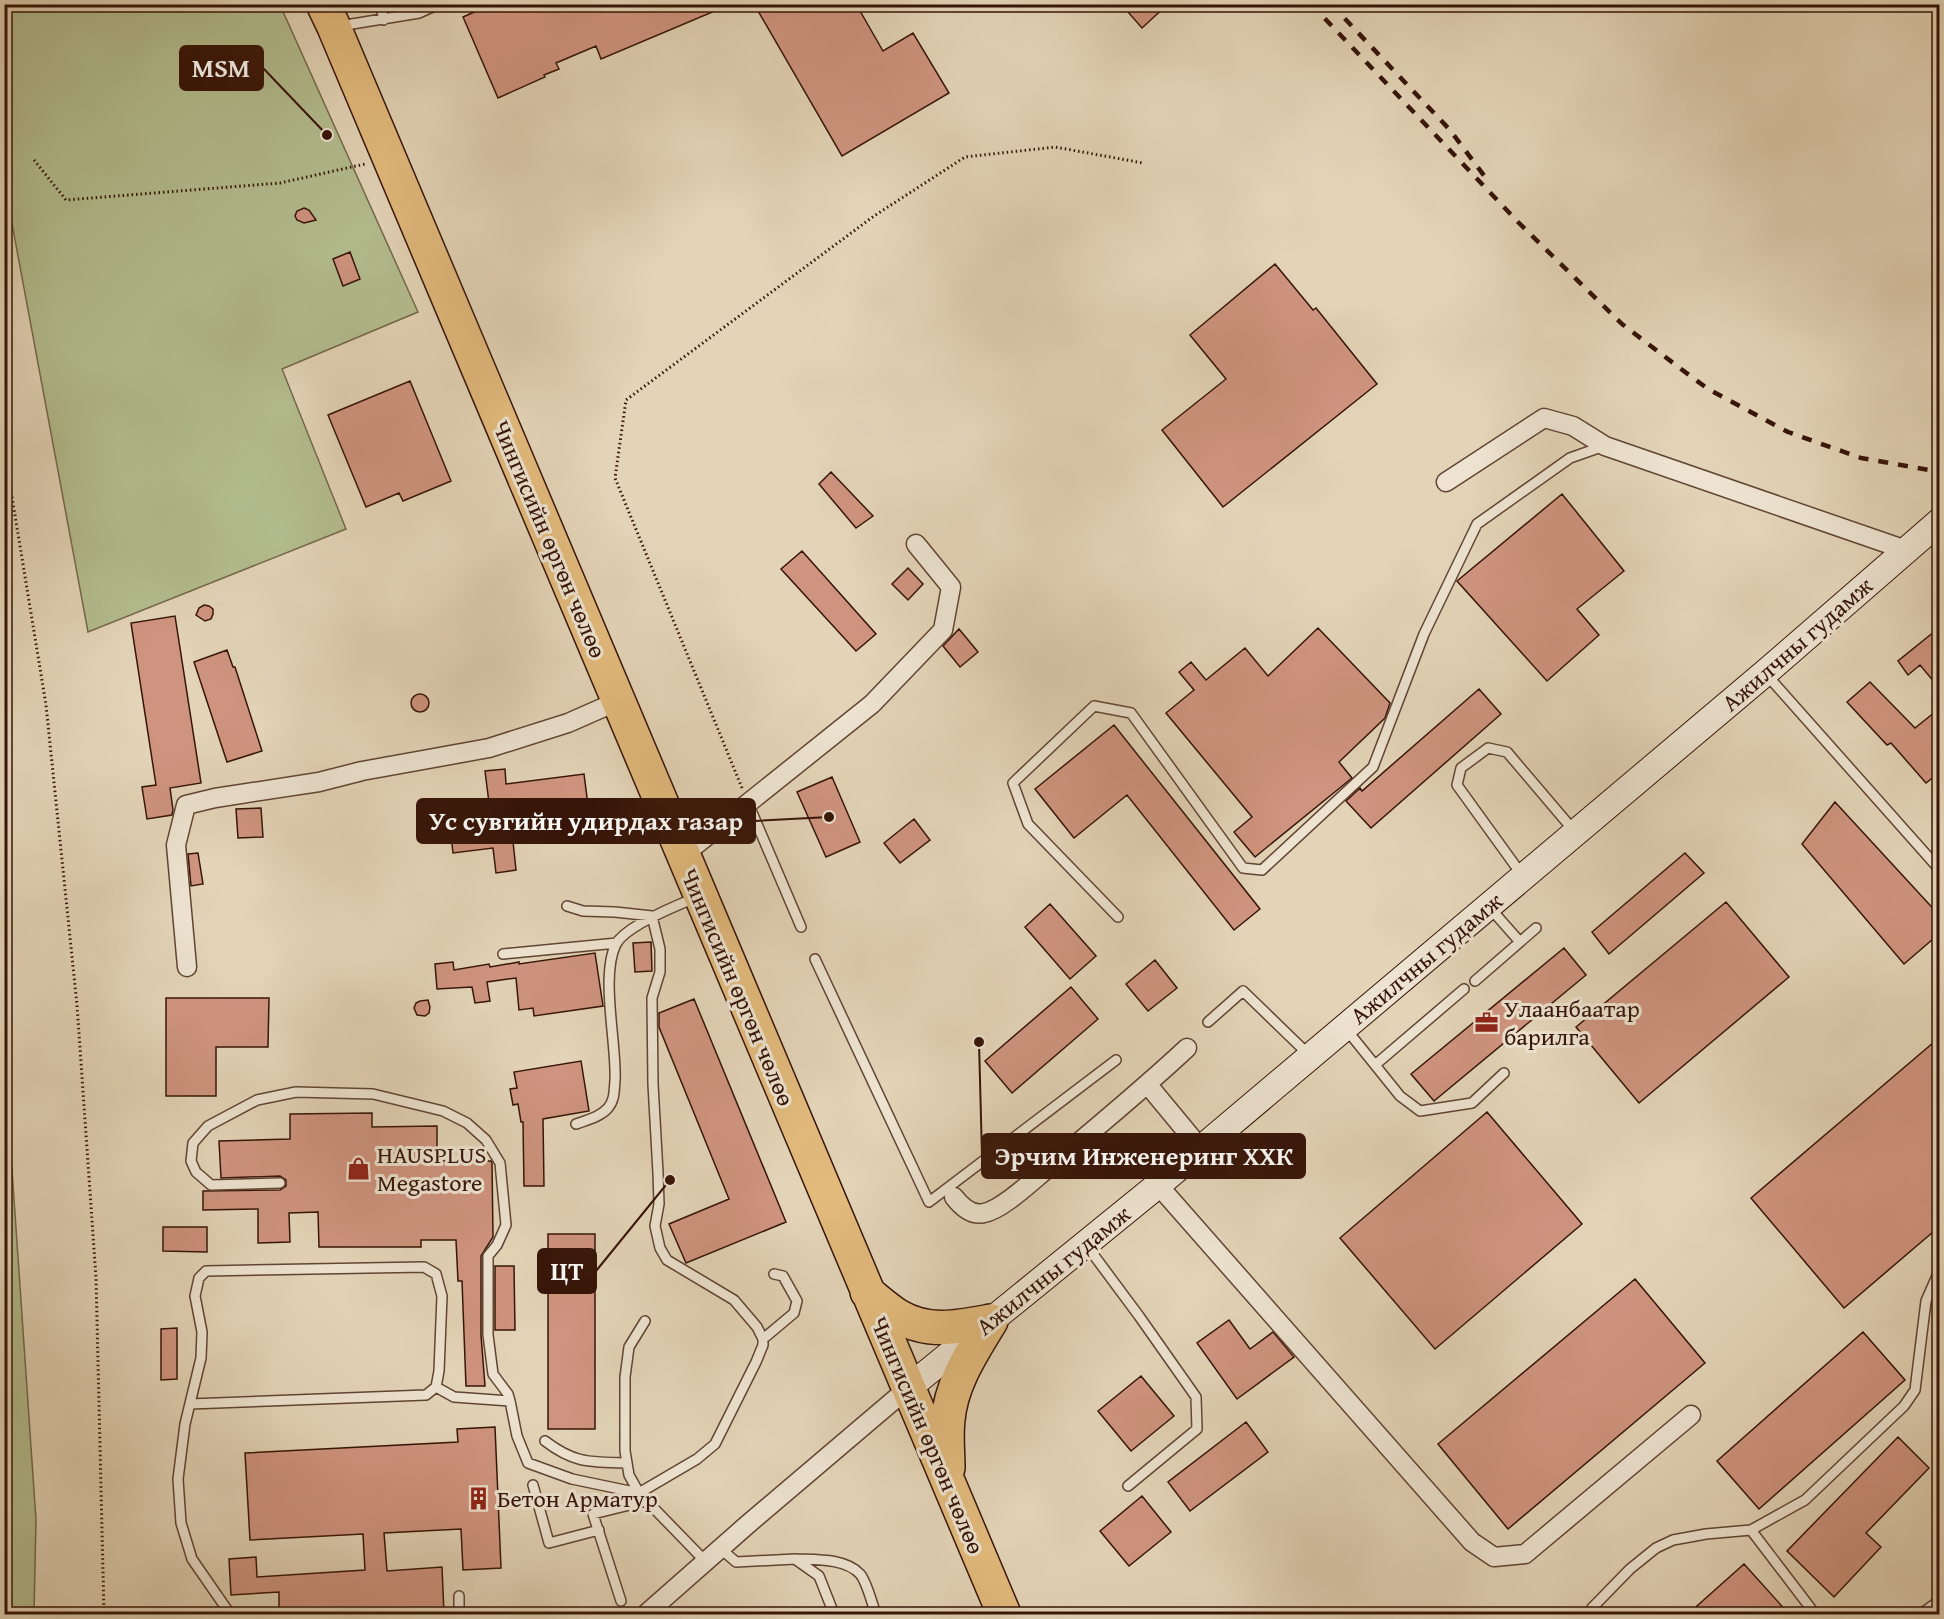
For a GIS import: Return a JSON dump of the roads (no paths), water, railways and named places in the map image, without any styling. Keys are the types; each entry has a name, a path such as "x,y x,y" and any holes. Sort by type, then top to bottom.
{"highway":[{"name":"Чингисийн өргөн чөлөө","path":"328,12 682,856 1004,1614"},
{"path":"867,1292 898,1316 934,1328 951,1328 991,1321"},
{"path":"948,1483 948,1420 953,1395 965,1365 991,1321"}],"main road":[{"name":"Ажилчны гудамж","path":"907,1389 1201,1149 1765,673 1940,521"}],"street":[{"path":"1446,482 1545,418 1573,426 1605,446 1906,550"},
{"path":"682,856 872,704 943,630 951,587 916,544"},
{"path":"187,967 176,845 186,805 214,798 319,782 362,771 489,748 568,723 618,701"},
{"path":"954,1197 965,1209 976,1214 997,1208 1148,1085 1186,1048"},
{"path":"1148,1085 1201,1149"},
{"path":"1158,1185 1472,1542 1494,1557 1525,1554 1691,1415"},
{"path":"646,1614 907,1389"}],"lane":[{"path":"380,4 384,20"},
{"path":"328,12 384,20 419,14 439,4"},
{"path":"1118,917 1028,824 1012,783 1094,706 1131,713 1243,868 1262,870 1373,767 1424,634 1477,524 1570,458 1605,446"},
{"path":"1765,673 1940,870"},
{"path":"1523,877 1457,785 1461,768 1488,748 1506,752 1576,832"},
{"path":"748,804 801,927"},
{"path":"576,1124 601,1114 609,1107 614,1096 616,1064 609,966 617,943 652,916 699,895"},
{"path":"567,906 583,911 652,916"},
{"path":"1488,906 1520,942"},
{"path":"652,916 660,949 660,972 652,998 652,1084 658,1173 655,1226 660,1248 667,1260 734,1300 763,1339"},
{"path":"1475,981 1536,928"},
{"path":"503,954 617,943"},
{"path":"815,959 929,1202 1116,1060"},
{"path":"1375,1065 1464,989"},
{"path":"1208,1022 1243,991 1311,1056"},
{"path":"1345,1027 1400,1096 1420,1111 1472,1103 1504,1073"},
{"path":"280,1183 211,1185 196,1172 191,1161 193,1143 208,1126 232,1112 257,1100 296,1092 373,1094 443,1112 467,1123 486,1140 501,1163 506,1225 497,1245 488,1256 488,1335 493,1374 508,1394 517,1436 528,1463 572,1479 639,1493 697,1459 714,1444 756,1362 763,1339 794,1313 797,1301 783,1276 774,1274"},
{"path":"1085,1244 1196,1397 1197,1429 1128,1486"},
{"path":"190,1404 426,1395 436,1387 440,1371 442,1296 436,1274 424,1267 207,1271 199,1278 195,1296 202,1332 201,1358 185,1424 178,1479 182,1523 192,1559 228,1611 233,1614"},
{"path":"1588,1614 1630,1569 1656,1548 1672,1540 1751,1530 1805,1500 1905,1406 1915,1390 1926,1301 1940,1269"},
{"path":"645,1321 629,1347 625,1377 626,1451 629,1475 646,1501 706,1562"},
{"path":"436,1387 454,1397 510,1401"},
{"path":"545,1442 561,1454 578,1460 627,1462"},
{"path":"533,1485 549,1543 599,1530"},
{"path":"621,1601 593,1514 646,1501"},
{"path":"1751,1530 1812,1610"},
{"path":"720,1548 736,1562 795,1559 828,1561 849,1566 861,1575 876,1614"},
{"path":"795,1559 819,1576 834,1614"},
{"path":"459,1596 459,1614"},
{"path":"1921,1614 1940,1600"}],"railway":[{"path":"1311,4 1518,222 1622,324 1681,369 1708,389 1788,432 1861,458 1940,472"},
{"path":"1331,4 1450,130 1485,177"}],"place":[{"name":"MSM","path":"327,135"},
{"name":"Ус сувгийн удирдах газар","path":"829,817"},
{"name":"Улаанбаатар барилга","path":"1486,1022"},
{"name":"Эрчим Инженеринг ХХК","path":"979,1042"},
{"name":"HAUSPLUS Megastore","path":"359,1168"},
{"name":"ЦТ","path":"670,1180"},
{"name":"Бетон Арматур","path":"479,1498"}]}
